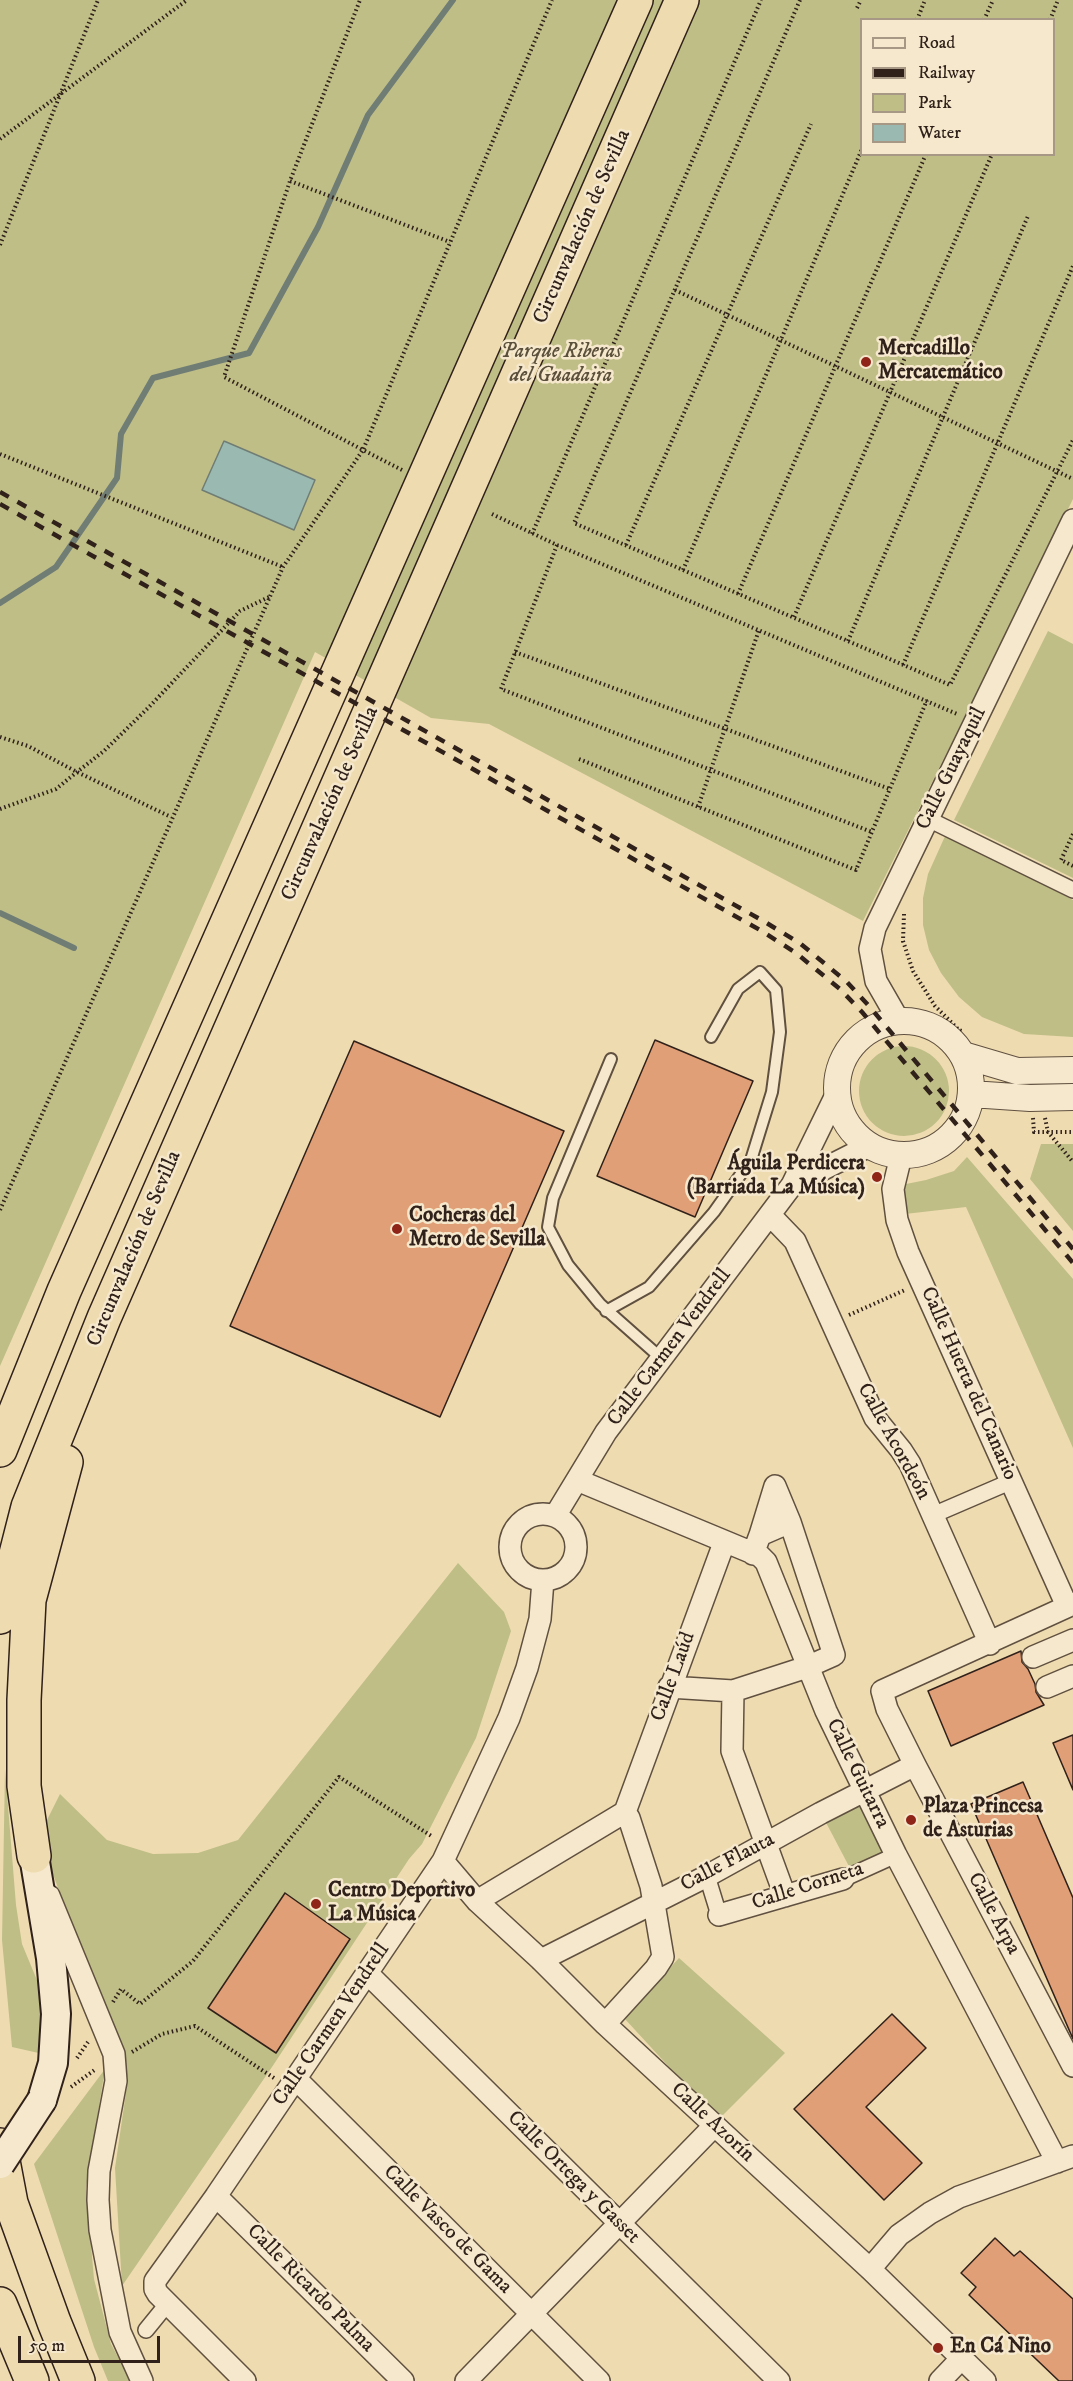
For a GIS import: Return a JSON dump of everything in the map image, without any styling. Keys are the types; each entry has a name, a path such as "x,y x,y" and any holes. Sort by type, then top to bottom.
{"highway":[{"name":"Circunvalación de Sevilla","path":"0,1450 64,1291 636,0"},
{"name":"Circunvalación de Sevilla","path":"0,1617 28,1507 104,1318 682,0"},
{"path":"34,1856 24,1786 24,1700 29,1600 104,1318"},
{"path":"0,2145 11,2202 78,2381"},
{"path":"0,2304 32,2381"}],"main road":[{"path":"0,2164 54,2095 56,2014 51,1958 34,1856"}],"street":[{"name":"Calle Guayaquil","path":"899,1021 876,981 870,949 875,928 1073,520"},
{"path":"928,819 1073,890"},
{"path":"965,1044 971,1094 966,1114 956,1131 940,1145 922,1153 901,1156 885,1153 869,1146 853,1132 841,1114 837,1093 838,1072 847,1053 861,1036 879,1026 899,1021 918,1022 936,1029 951,1040 965,1044 1017,1071 1073,1070"},
{"name":"Calle Carmen Vendrell","path":"555,1516 606,1432 792,1185 837,1093"},
{"path":"971,1094 1030,1098 1073,1097"},
{"name":"Calle Carmen Vendrell","path":"792,1185 869,1146"},
{"name":"Calle Huerta del Canario","path":"901,1156 894,1189 897,1220 908,1252 1070,1605"},
{"name":"Calle Acordeón","path":"770,1215 795,1241 875,1418 902,1450 910,1464 990,1644"},
{"name":"Calle Guitarra","path":"577,1480 724,1543 757,1545 766,1562 807,1667 896,1855 1065,2159"},
{"path":"933,1515 1012,1481"},
{"path":"669,1688 733,1691 807,1667 834,1655 790,1522 775,1486 757,1545"},
{"path":"533,1515 555,1516 572,1530 576,1541 576,1551 566,1570 558,1576 543,1580 526,1576 518,1569 510,1549 511,1538 523,1520 533,1515"},
{"path":"757,1545 790,1522"},
{"name":"Calle Laúd","path":"625,1812 724,1543"},
{"name":"Calle Carmen Vendrell","path":"162,2296 155,2281 293,2084 443,1861 509,1719 527,1668 540,1619 543,1580"},
{"name":"Calle Arpa","path":"1070,1605 990,1644 882,1691 887,1709 915,1765 1073,2066"},
{"path":"1033,1657 1073,1640"},
{"path":"1047,1687 1073,1676"},
{"path":"733,1691 732,1751 785,1896"},
{"name":"Calle Flauta","path":"541,1960 707,1876 821,1813 915,1765"},
{"path":"477,1901 625,1812 629,1818 654,1902 663,1957 656,1968 604,2025"},
{"name":"Calle Corneta","path":"720,1915 843,1879 896,1855"},
{"path":"34,1856 114,2054 117,2067 99,2171 98,2200 105,2260 120,2332 142,2381"},
{"name":"Calle Azorín","path":"443,1861 477,1901 541,1960 604,2025 870,2269 985,2381"},
{"path":"707,1876 720,1915"},
{"name":"Calle Ortega y Gasset","path":"367,1973 779,2381"},
{"name":"Calle Vasco de Gama","path":"293,2084 598,2381"},
{"path":"466,2381 715,2125"},
{"path":"870,2269 899,2235 930,2213 960,2197 1065,2159"},
{"name":"Calle Ricardo Palma","path":"216,2196 403,2381"},
{"path":"146,2330 162,2296 245,2381"},
{"path":"940,2381 961,2359"}],"lane":[{"path":"606,1311 649,1287 714,1212 752,1160 772,1092 780,1032 776,990 760,972 738,989 711,1037"},
{"path":"611,1059 553,1198 548,1227 568,1265 606,1311 661,1358"}],"path":[{"path":"0,245 98,0"},
{"path":"0,139 187,0"},
{"path":"360,0 290,182 224,377 406,471"},
{"path":"0,1210 269,596 283,567 363,450 552,0"},
{"path":"532,534 761,0"},
{"path":"800,0 574,523 950,685 1073,440"},
{"path":"857,8 861,0"},
{"path":"918,18 925,0"},
{"path":"985,18 993,0"},
{"path":"1051,18 1058,0"},
{"path":"626,545 811,124"},
{"path":"683,570 860,151"},
{"path":"738,594 925,156"},
{"path":"794,617 991,156"},
{"path":"290,182 450,242"},
{"path":"848,641 1028,216"},
{"path":"903,665 1073,266"},
{"path":"675,290 1073,479"},
{"path":"0,454 283,567"},
{"path":"492,514 557,545 975,721"},
{"path":"557,545 501,689 872,832"},
{"path":"0,809 56,789 104,751 240,611 269,596"},
{"path":"698,807 759,630"},
{"path":"515,652 890,789"},
{"path":"579,759 856,870 927,700"},
{"path":"0,737 28,746 171,817"},
{"path":"1073,834 1061,860 1073,866"},
{"path":"904,912 903,941 913,971 935,1006 958,1029 965,1044"},
{"path":"1043,1110 1048,1132 1073,1161"},
{"path":"1032,1111 1034,1132 1073,1132"},
{"path":"832,1323 922,1282"},
{"path":"109,2008 121,1989 140,2004 193,1961 339,1777 433,1837 443,1861"},
{"path":"126,2055 162,2034 195,2026 293,2084"},
{"path":"72,2066 90,2037"},
{"path":"54,2095 105,2063"}],"green space":[{"name":"Parque Riberas del Guadaira","path":"0,0 1073,0 1073,499 863,921 489,724 431,718 315,652 0,1366"},
{"path":"1048,631 1073,644 1073,878 954,820"},
{"path":"946,834 1073,900 1073,1037 1024,1034 982,1017 959,997 941,973 929,950 923,925 923,898 928,874"},
{"path":"904,1046 921,1049 936,1059 946,1074 949,1091 946,1108 936,1123 921,1133 904,1136 887,1133 872,1123 862,1108 859,1091 862,1074 872,1059 887,1049"},
{"path":"1041,1144 1073,1144 1073,1231 1030,1179"},
{"path":"967,1157 1073,1279 1073,1448 966,1207 905,1214 901,1185 954,1171"},
{"path":"458,1563 504,1612 511,1631 476,1738 422,1844 409,1859 272,2067 122,2286 115,2168 128,2079 39,1836 60,1794 107,1840 153,1854 198,1853 238,1840"},
{"path":"5,1769 16,1905 22,1944 39,1985 43,2054 12,2047 2,1940"},
{"path":"865,1791 896,1855 853,1874 821,1813"},
{"path":"679,1958 785,2053 718,2120 624,2018"},
{"path":"105,2069 86,2188 94,2279 111,2344 131,2381 108,2381 94,2347 34,2164"}],"water":[{"path":"224,441 315,480 294,530 202,490"}],"building":[{"path":"655,1040 753,1081 695,1217 597,1176"},
{"name":"Cocheras del Metro de Sevilla","path":"354,1041 564,1131 440,1417 230,1326"},
{"path":"1021,1651 1022,1662 1028,1669 1036,1692 1044,1705 951,1746 928,1691"},
{"path":"1073,1735 1073,1790 1053,1743"},
{"path":"1023,1782 1073,1898 1073,2039 971,1804"},
{"path":"285,1893 350,1939 276,2053 208,2008"},
{"path":"892,2014 926,2048 866,2107 922,2163 884,2200 794,2109"},
{"path":"995,2238 1014,2256 1020,2251 1073,2299 1073,2381 1059,2381 969,2295 976,2287 961,2273"}],"waterway":[{"path":"0,603 56,567 117,478 121,434 153,378 249,353 318,227 368,115 453,0"},
{"path":"0,913 74,948"}],"railway":[{"path":"0,492 801,944 847,982 869,1006 1073,1249"},
{"path":"0,504 760,930 796,953 840,989 862,1012 1073,1263"}],"place":[{"name":"Mercadillo Mercatemático","path":"866,362"},
{"name":"Águila Perdicera (Barriada La Música)","path":"877,1177"},
{"name":"Cocheras del Metro de Sevilla","path":"397,1229"},
{"name":"Plaza Princesa de Asturias","path":"911,1820"},
{"name":"Centro Deportivo La Música","path":"316,1904"},
{"name":"En Cá Nino","path":"938,2348"}]}
